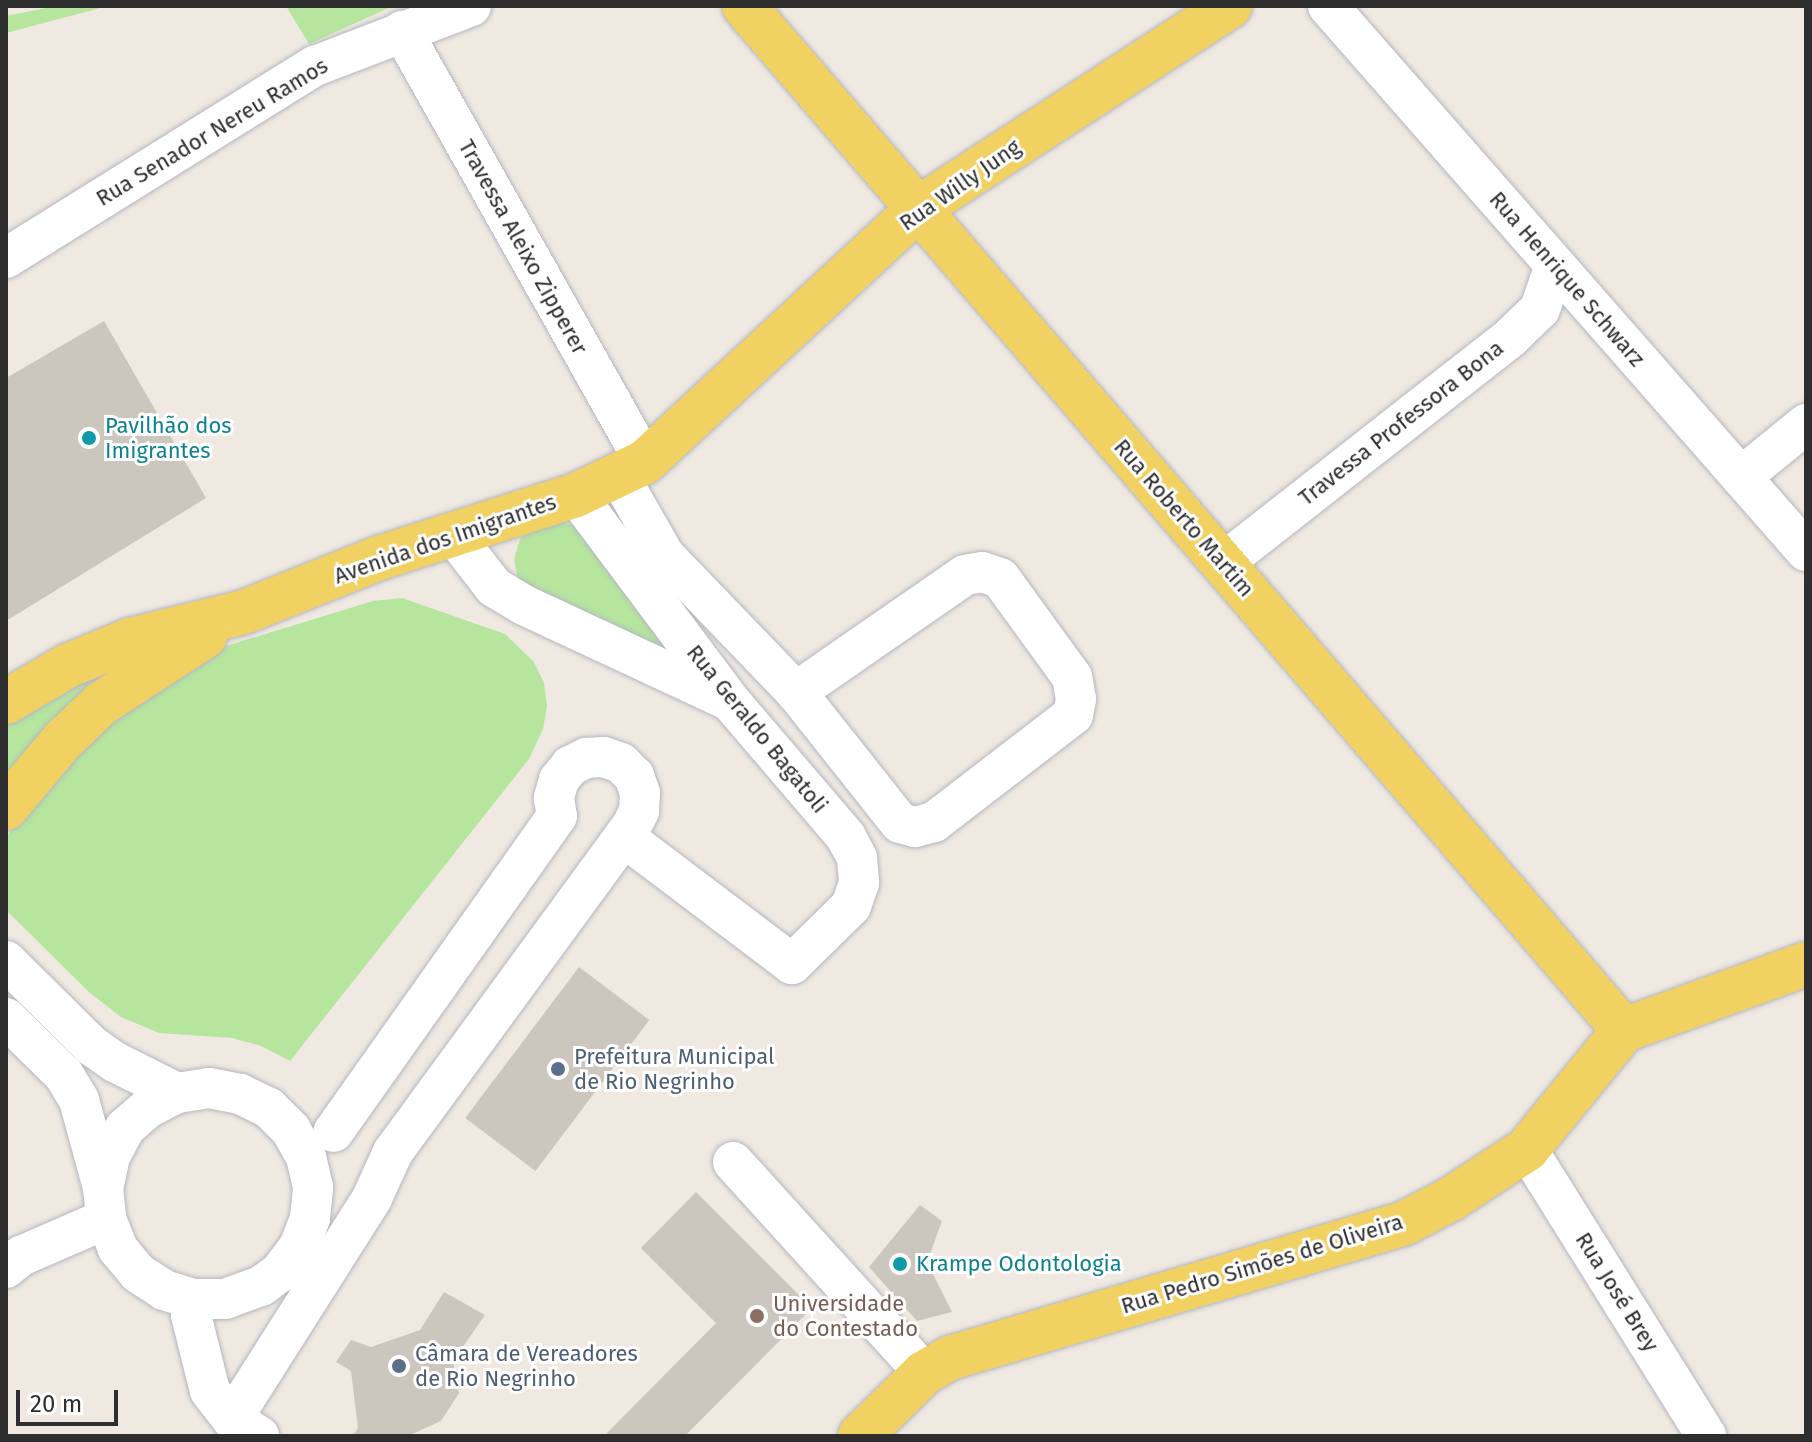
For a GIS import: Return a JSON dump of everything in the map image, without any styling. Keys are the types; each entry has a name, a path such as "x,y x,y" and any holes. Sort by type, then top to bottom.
{"main road":[{"name":"Rua Roberto Martim","path":"744,6 1624,1030"},
{"name":"Rua Willy Jung","path":"632,469 919,208 1230,6"},
{"name":"Avenida dos Imigrantes","path":"6,702 67,666 130,640 244,612 452,533 576,495 632,469"},
{"name":"Avenida dos Imigrantes","path":"6,808 62,741 102,703 152,667 244,612"},
{"path":"1624,1030 1806,964"},
{"name":"Rua Pedro Simões de Oliveira","path":"860,1436 924,1373 980,1346 1403,1224 1451,1199 1527,1149 1624,1030"}],"street":[{"name":"Rua Senador Nereu Ramos","path":"6,258 315,66 471,6"},
{"name":"Rua Henrique Schwarz","path":"1328,6 1806,551"},
{"name":"Travessa Aleixo Zipperer","path":"402,31 632,469 664,555 796,692 900,823 915,827 934,822 1073,715 1076,699 1072,677 1000,578 982,572 965,575 796,692"},
{"name":"Travessa Professora Bona","path":"1223,563 1511,337 1540,309 1555,265"},
{"path":"1741,477 1806,424"},
{"name":"Rua Geraldo Bagatoli","path":"576,495 730,701 846,837 857,858 859,883 851,906 792,964 624,837"},
{"path":"452,533 494,587 524,605 730,701"},
{"path":"194,1299 191,1315 207,1383 220,1407 246,1427 313,1294 372,1198 393,1152 624,837 639,811 640,793 634,776 621,763 604,757 586,758 570,766 559,780 554,798 557,816 333,1132"},
{"path":"6,961 92,1046 115,1062 177,1093"},
{"path":"6,1018 64,1075 79,1100 104,1203 118,1249 138,1273 164,1290 194,1299 238,1295 261,1286 280,1272 299,1247 310,1218 313,1187 306,1157 291,1130 269,1108 240,1094 209,1088 177,1093 149,1107 125,1128 110,1156 104,1203"},
{"path":"291,1130 333,1132 393,1152"},
{"name":"Rua José Brey","path":"1527,1149 1706,1436"},
{"path":"733,1162 924,1373"},
{"path":"6,1268 104,1203"},
{"path":"238,1295 263,1307 313,1294"}],"green space":[{"path":"56,6 108,6 6,33 6,16"},
{"path":"286,6 393,6 309,44"},
{"path":"556,520 576,526 694,662 518,580 514,559 520,539 536,525"},
{"path":"402,598 505,634 534,662 544,683 547,706 543,729 529,759 290,1061 261,1046 232,1038 159,1033 121,1017 90,993 6,910 6,838 49,780 103,724 213,650 373,601"},
{"path":"160,638 6,780 6,713"}],"building":[{"name":"Pavilhão dos Imigrantes","path":"104,321 206,498 6,621 6,378"},
{"name":"Prefeitura Municipal de Rio Negrinho","path":"579,967 649,1020 536,1171 465,1118"},
{"name":"Universidade do Contestado","path":"696,1192 812,1308 685,1436 604,1436 716,1323 641,1248"},
{"name":"Krampe Odontologia","path":"920,1205 942,1221 927,1262 952,1312 917,1321 869,1267"},
{"name":"Câmara de Vereadores de Rio Negrinho","path":"444,1292 485,1315 453,1361 459,1393 441,1421 408,1436 352,1436 358,1428 351,1371 336,1362 351,1340 371,1347 420,1330"}],"place":[{"name":"Pavilhão dos Imigrantes","path":"89,438"},
{"name":"Prefeitura Municipal de Rio Negrinho","path":"558,1069"},
{"name":"Krampe Odontologia","path":"900,1264"},
{"name":"Universidade do Contestado","path":"757,1316"},
{"name":"Câmara de Vereadores de Rio Negrinho","path":"399,1366"}]}
